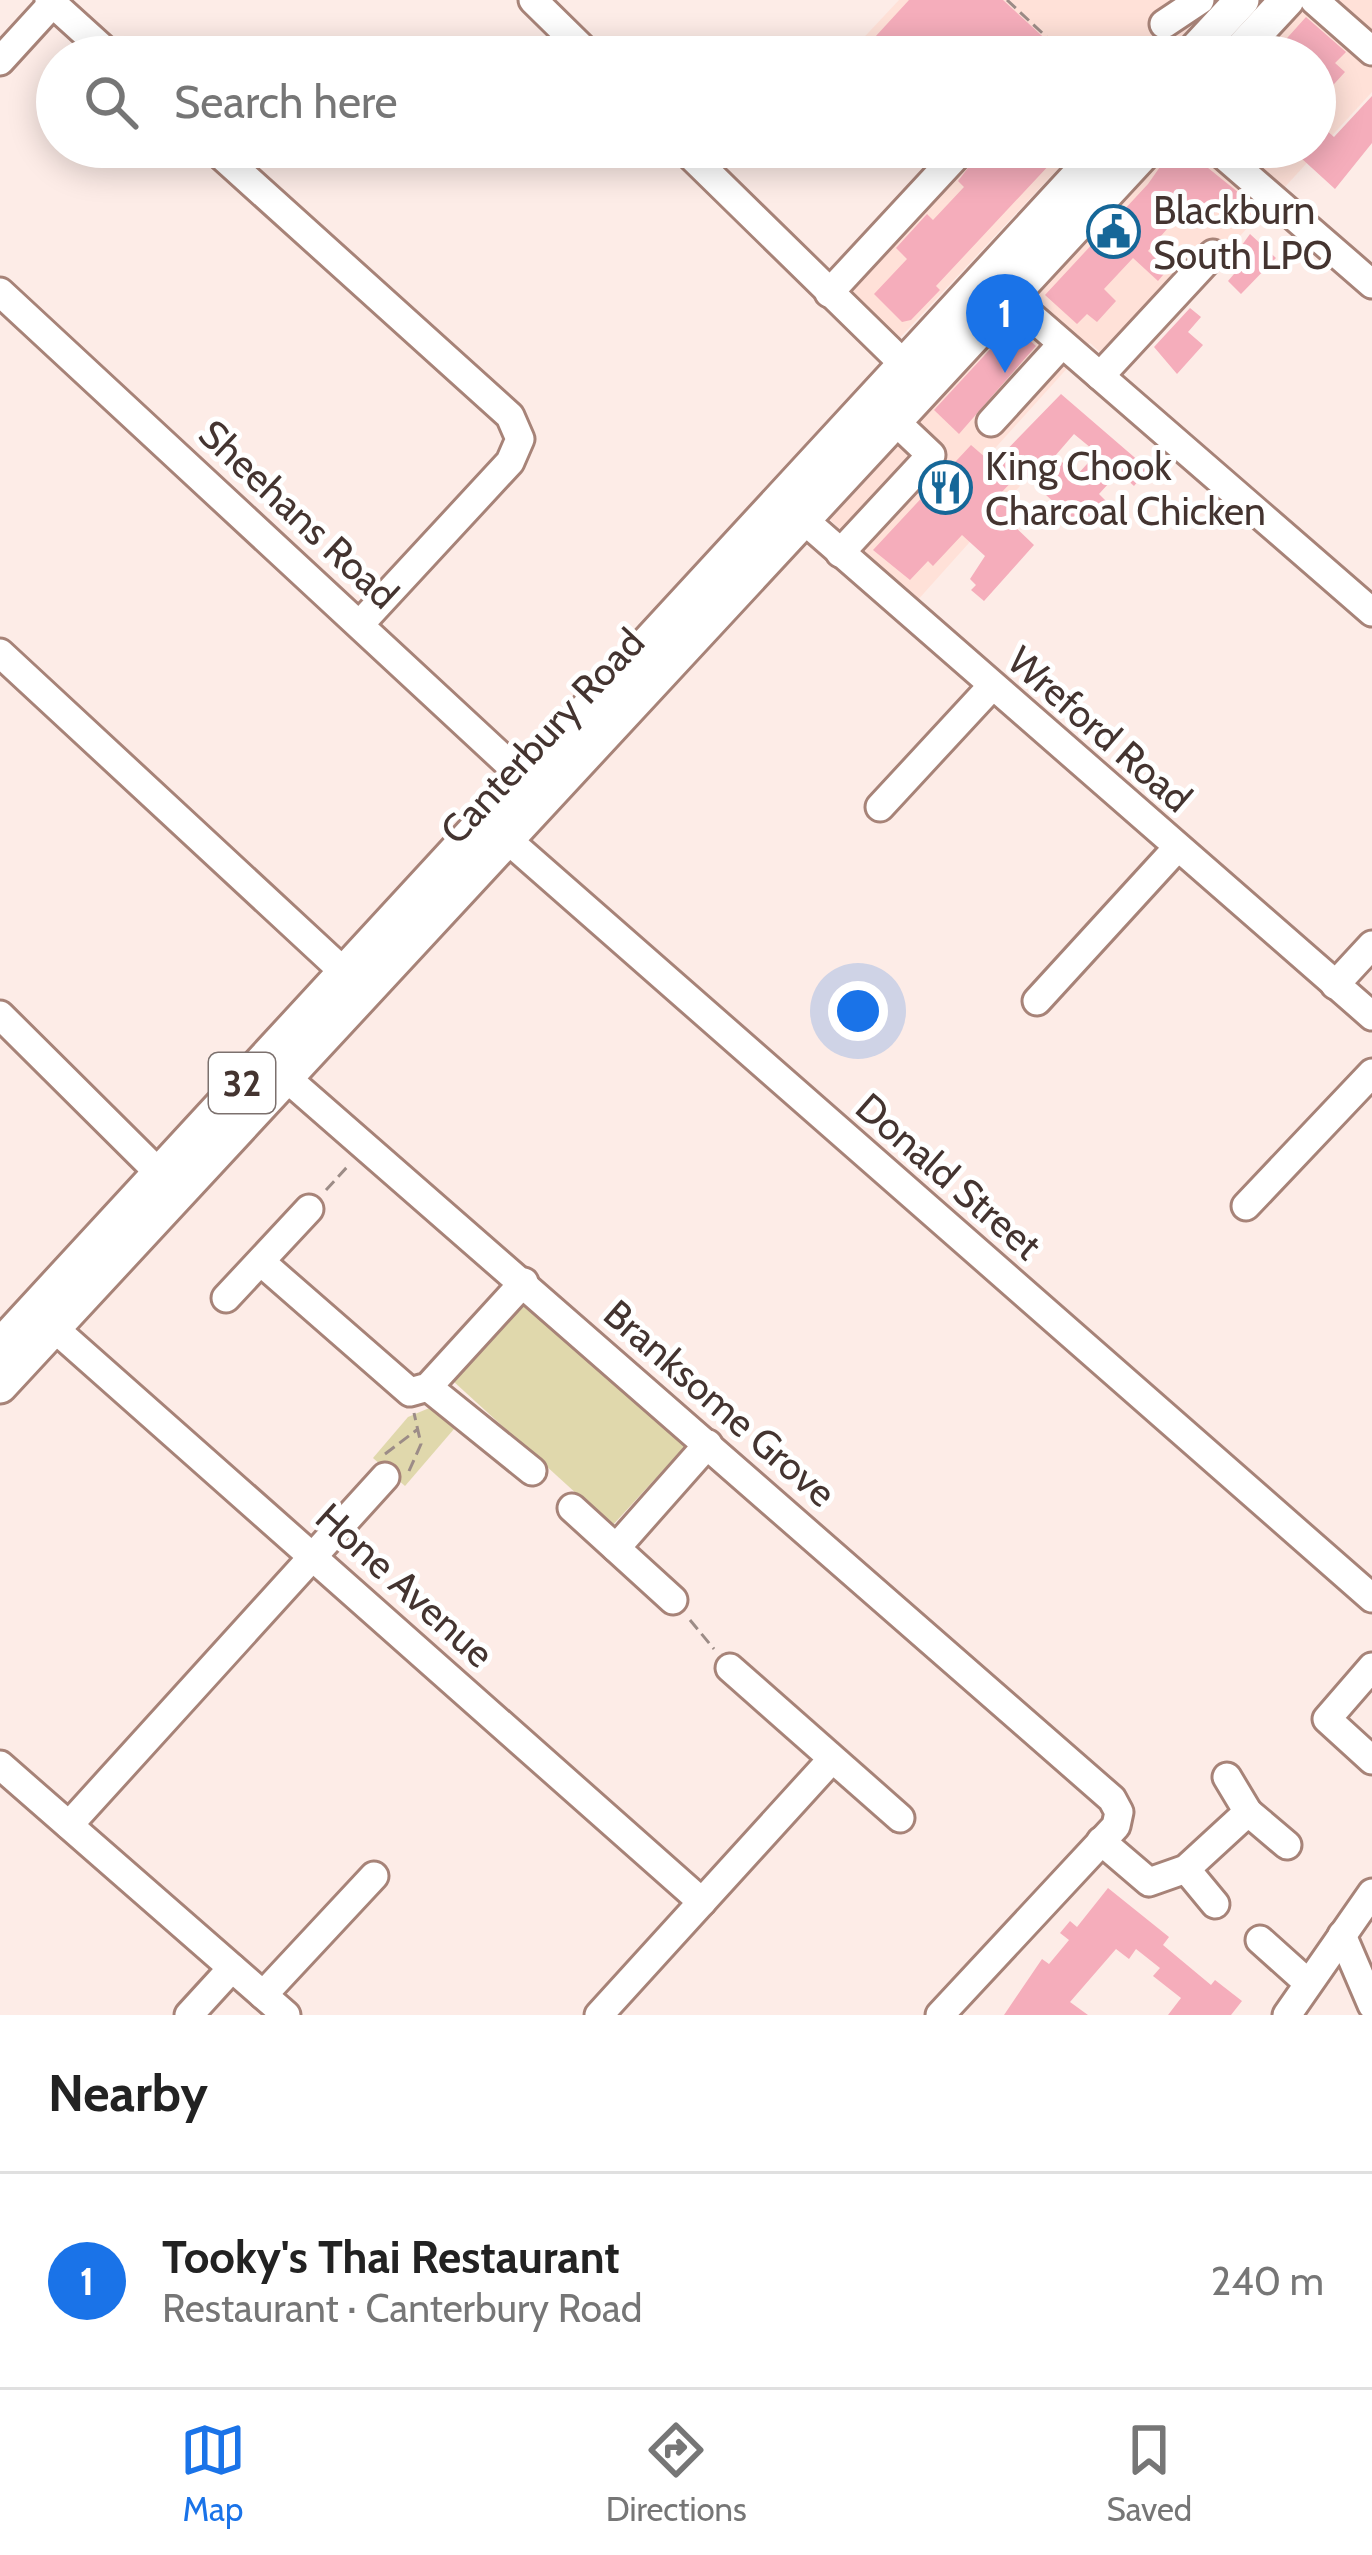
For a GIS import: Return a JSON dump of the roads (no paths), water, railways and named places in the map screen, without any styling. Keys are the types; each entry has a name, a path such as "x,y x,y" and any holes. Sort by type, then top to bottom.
{"main road":[{"path":"1209,36 1242,0"},
{"path":"1254,36 1287,0"},
{"name":"Canterbury Road","path":"0,1386 275,1067 915,374 1087,168"},
{"name":"Canterbury Road","path":"790,509 894,420 915,374 1009,297 1129,168"},
{"name":"Canterbury Road","path":"0,1346 159,1173 275,1067"}],"street":[{"path":"533,0 570,36"},
{"path":"1164,24 1200,0"},
{"path":"1314,0 1372,52"},
{"path":"0,61 51,2 89,36"},
{"path":"235,168 510,416 520,439 510,462 360,624"},
{"path":"703,168 915,374"},
{"path":"829,292 945,168"},
{"path":"1238,168 1372,284"},
{"path":"1100,376 1213,254"},
{"name":"Sheehans Road","path":"0,292 533,786"},
{"path":"1009,297 1372,612"},
{"path":"991,422 1062,344"},
{"path":"840,553 932,455 894,420"},
{"name":"Wreford Road","path":"790,509 1372,1016"},
{"path":"0,653 355,981"},
{"path":"880,807 992,686"},
{"name":"Donald Street","path":"495,829 1367,1594"},
{"path":"1037,1000 1178,848"},
{"path":"1335,985 1372,945"},
{"path":"0,1015 159,1173"},
{"name":"Branksome Grove","path":"275,1067 1112,1799 1119,1812 1116,1826 1101,1841"},
{"path":"1246,1206 1372,1073"},
{"path":"226,1298 309,1209"},
{"path":"260,1262 419,1389 532,1471"},
{"path":"419,1389 524,1282"},
{"name":"Hone Avenue","path":"54,1328 702,1902"},
{"path":"616,1548 708,1444"},
{"path":"69,1825 385,1477"},
{"path":"572,1508 673,1600"},
{"path":"1372,1667 1327,1719 1372,1760"},
{"path":"730,1668 900,1818"},
{"path":"599,2015 832,1760"},
{"path":"1227,1777 1248,1812 1287,1845"},
{"path":"5,1780 69,1825 286,2015"},
{"path":"940,2015 1101,1841 1149,1882 1186,1869 1248,1812"},
{"path":"1186,1869 1215,1904"},
{"path":"263,1995 374,1876"},
{"path":"1287,2015 1372,1893"},
{"path":"1342,1935 1372,2005"},
{"path":"1260,1940 1308,1983"},
{"path":"189,2015 232,1968"}],"place":[{"name":"Blackburn South LPO","path":"1114,232"},
{"name":"Tooky's Thai Restaurant","path":"1005,373"},
{"name":"King Chook Charcoal Chicken","path":"946,488"}]}
